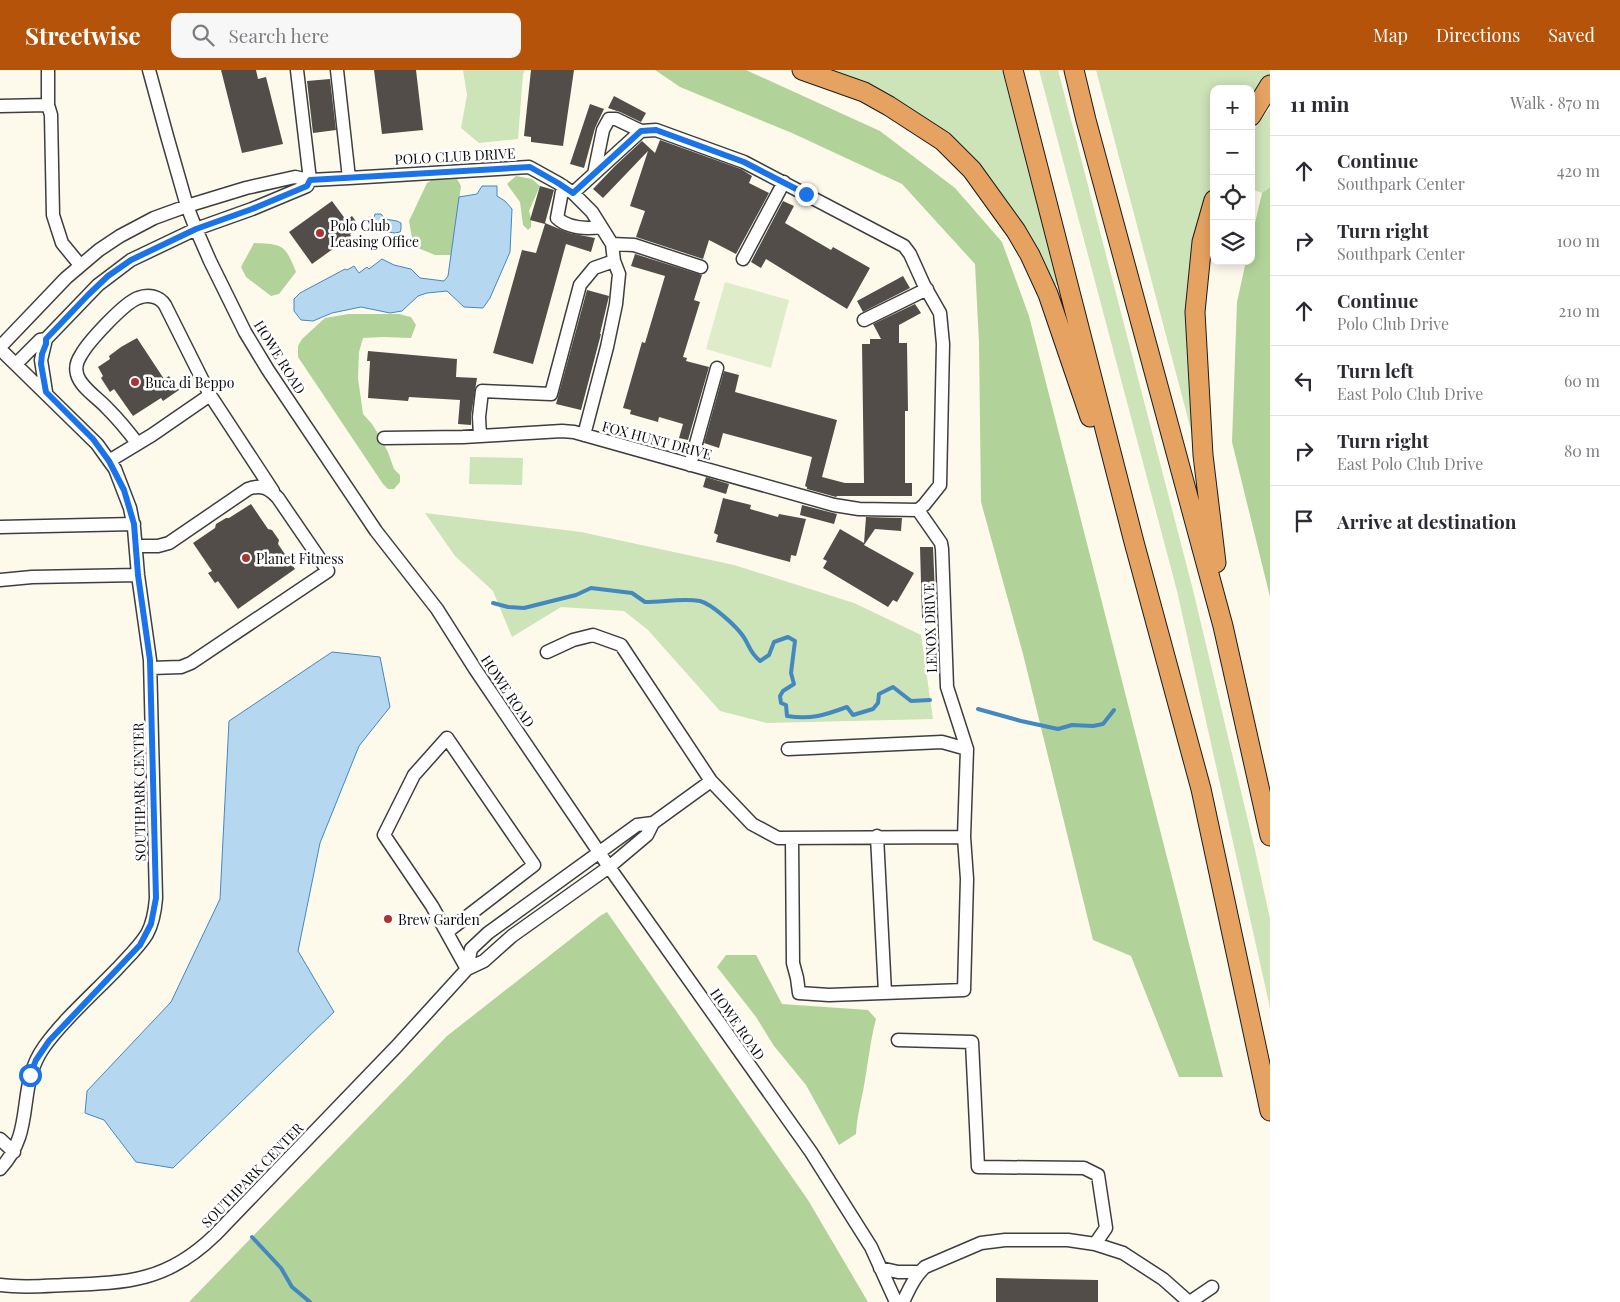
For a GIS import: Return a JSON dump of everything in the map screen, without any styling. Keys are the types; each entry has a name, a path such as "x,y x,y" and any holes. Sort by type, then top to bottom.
{"highway":[{"path":"802,70 864,92 943,141 972,170 988,190 1025,247 1048,294 1134,542"},
{"path":"1013,70 1134,542 1201,789 1270,1110"},
{"path":"1074,70 1224,626 1270,836"},
{"path":"1255,110 1270,86"},
{"path":"1210,214 1202,242 1195,312 1203,455 1224,626"}],"street":[{"path":"48,70 53,215 62,242 80,265"},
{"name":"HOWE ROAD","path":"149,70 187,206 196,229 246,332 268,370 376,531 436,609 609,867 811,1152 871,1247 896,1302"},
{"path":"46,392 41,364 46,339 88,295 114,272 145,253 196,229 307,186 310,180 297,70"},
{"path":"337,70 349,178"},
{"path":"0,106 48,105"},
{"path":"594,174 603,130 609,120 618,120 641,131 656,130 744,162 904,246 940,313 943,344 940,485 918,510"},
{"path":"601,227 588,229 577,227 556,218 568,190 594,174 641,131"},
{"name":"POLO CLUB DRIVE","path":"187,206 246,188 294,178 310,180 530,167 568,190 592,212 612,244 614,261 619,274 616,304 607,347 584,435"},
{"path":"743,259 784,182"},
{"name":"SOUTHPARK CENTER","path":"0,1169 14,1152 23,1128 28,1083 40,1052 140,945 148,932 154,916 156,898 151,668 138,575 134,524 124,490 109,461 93,439 0,348 80,265 105,245 154,218 187,206"},
{"path":"612,244 634,245 701,267"},
{"path":"480,436 482,391 551,394 580,285 594,268 614,261"},
{"path":"864,320 926,289"},
{"path":"137,443 80,380 76,371 78,360 87,346 131,301 149,296 163,302 210,395 328,571 191,663 176,668 151,668"},
{"path":"16,364 40,340 46,339"},
{"path":"690,465 717,368"},
{"path":"109,461 152,435 210,395"},
{"name":"FOX HUNT DRIVE","path":"384,438 480,436 562,431 584,435 834,505 859,509 918,510"},
{"path":"136,546 158,546 169,542 248,489 254,487 267,488 276,495"},
{"name":"LENOX DRIVE","path":"792,838 793,962 799,993 829,995 964,990 967,879 964,837 966,749 947,688 941,543 918,510"},
{"path":"0,527 134,524"},
{"path":"0,580 32,577 138,575"},
{"path":"547,652 572,640 594,636 621,645 712,781 752,824 778,838 964,837"},
{"path":"447,932 534,866 447,738 414,775 384,834 432,906 467,968"},
{"path":"788,749 942,742 966,749"},
{"path":"609,867 647,834 653,823 712,781"},
{"path":"600,853 637,825 653,823"},
{"path":"877,836 885,993"},
{"name":"SOUTHPARK CENTER","path":"467,968 471,949 488,933 600,853"},
{"name":"SOUTHPARK CENTER","path":"0,1285 35,1286 120,1283 158,1273 191,1256 215,1235 384,1060 467,968 484,961 516,933 609,867"},
{"path":"898,1040 972,1042 978,1166 1084,1168 1098,1175 1106,1228 1095,1244"},
{"path":"0,1139 14,1152"},
{"path":"904,1302 920,1272 925,1267 981,1243 1005,1240 1068,1240 1095,1244 1123,1253 1163,1279 1190,1302 1212,1287"},
{"path":"880,1268 898,1272 920,1272"}],"green space":[{"path":"463,70 525,70 523,74 518,139 479,143 461,128 467,95"},
{"path":"655,70 746,70 880,131 955,188 1002,242 1029,316 1223,1077 1179,1077 1131,956 1093,940 1023,654 981,502 979,343 975,264 902,184 792,133 680,87"},
{"path":"821,70 1002,70 1059,284 1052,286 1039,258 1001,194 949,138"},
{"path":"1039,70 1058,70 1193,590 1270,919 1270,1008 1177,591"},
{"path":"1096,70 1270,70 1270,74 1255,96 1255,85 1210,85 1210,194 1199,228 1196,449"},
{"path":"1270,108 1270,187 1262,193 1255,190 1255,128"},
{"path":"516,176 532,179 540,186 529,211 531,227 528,230 523,225 520,202 507,184"},
{"path":"457,179 461,186 451,255 435,255 418,248 412,238 409,221 427,183 432,180"},
{"path":"1270,187 1270,597 1232,442 1237,302 1245,265 1255,265 1255,223 1262,193"},
{"path":"254,243 278,245 289,256 296,272 279,294 271,296 246,277 241,267"},
{"path":"725,282 789,300 771,368 706,349"},
{"path":"348,314 399,314 411,317 416,325 411,338 363,338 359,352 358,378 363,414 380,437 394,469 400,475 400,482 394,489 388,489 383,484 298,357 298,346 302,339 325,318"},
{"path":"470,457 523,458 522,485 469,484"},
{"path":"425,513 581,532 734,565 854,603 921,635 933,719 767,723 720,711 648,630 624,611 561,607 512,637 493,591 455,556"},
{"path":"607,912 808,1200 868,1302 189,1302 447,1036"},
{"path":"726,955 756,955 782,1004 868,1010 876,1019 856,1134 839,1145 806,1085 774,1046 756,1017 717,967"}],"water":[{"path":"482,186 497,186 497,196 512,209 510,252 490,298 483,308 464,307 447,291 418,296 402,311 390,313 361,307 332,313 313,321 301,320 294,311 294,299 300,293 345,269 347,270 354,266 359,273 367,267 369,269 382,259 394,265 411,269 420,278 444,281 448,276 459,197 477,194"},
{"path":"375,214 381,214 385,219 401,223 400,232 367,229 369,217 374,218"},
{"path":"332,652 380,657 390,707 359,746 320,843 298,951 334,1012 173,1168 136,1162 104,1120 85,1113 87,1091 171,1002 220,899 229,721"}],"building":[{"path":"221,70 256,70 258,79 266,77 283,144 242,153"},
{"path":"374,70 416,70 423,130 382,134"},
{"path":"531,70 574,70 563,146 531,142 531,137 524,136"},
{"path":"330,79 336,130 313,133 307,81"},
{"path":"614,96 646,113 641,122 608,108"},
{"path":"590,104 604,109 595,128 584,168 570,164"},
{"path":"660,140 741,169 752,176 749,183 769,193 736,254 709,240 703,259 636,237 645,211 630,206 648,151 603,198 593,189 642,141 655,153"},
{"path":"540,186 554,190 545,223 569,233 595,238 591,252 566,244 533,364 493,353 522,250 536,253 545,224 530,220"},
{"name":"Polo Club Leasing Office","path":"332,201 346,220 352,216 360,227 350,234 351,236 312,264 289,232"},
{"path":"783,201 794,206 785,223 831,250 833,247 870,268 847,309 766,259 761,268 751,262"},
{"path":"635,254 702,275 694,300 700,302 683,357 687,358 686,361 709,367 688,440 679,438 683,424 659,417 658,422 630,414 631,410 623,408 642,342 645,343 665,276 631,266"},
{"path":"903,276 910,288 863,312 857,301"},
{"path":"587,290 609,296 581,410 556,404"},
{"path":"915,304 921,313 899,325 899,343 907,343 908,411 905,411 905,483 912,483 912,496 836,497 807,489 805,486 812,457 723,433 719,448 704,443 724,371 739,375 735,392 837,420 822,477 845,483 864,483 862,344 870,344 870,339 881,339 873,324"},
{"path":"137,338 164,379 169,376 179,390 163,401 161,398 133,416 114,389 110,392 101,378 103,376 98,367 110,359 109,356 121,347"},
{"path":"368,351 457,359 456,377 477,378 471,425 458,424 460,400 409,397 408,401 368,398 370,361 367,361"},
{"path":"706,477 729,484 726,494 703,487"},
{"path":"723,498 751,505 750,509 778,517 779,514 806,519 796,556 791,555 790,562 716,542 718,535 714,533"},
{"path":"251,504 268,529 272,530 279,540 278,544 295,569 238,609 218,581 215,583 208,573 212,571 193,543 215,528 216,524"},
{"path":"802,505 837,514 834,524 800,515"},
{"path":"866,517 902,518 901,531 875,529 864,545 914,573 897,602 893,600 888,607 823,568 827,561 823,559 840,529 864,543"},
{"path":"920,547 933,547 936,617 922,618"},
{"path":"996,1278 1098,1280 1098,1302 996,1302"}],"waterway":[{"path":"493,603 508,607 524,608 576,595 591,588 632,593 645,602 700,601 717,611 735,627 760,661 769,655 774,642 788,637 795,641 791,673 794,684 783,691 780,696 781,703 786,705 787,716 818,716 847,707 853,715 873,709 878,703 879,694 893,687 911,701 930,700"},
{"path":"978,709 1058,729 1072,725 1093,726 1103,724 1114,710"},
{"path":"252,1237 281,1268 292,1287 310,1302"}],"place":[{"name":"Polo Club Leasing Office","path":"320,233"},
{"name":"Buca di Beppo","path":"135,382"},
{"name":"Planet Fitness","path":"246,558"},
{"name":"Brew Garden","path":"388,919"}],"route":[{"path":"30,1075 40,1052 49,1041 140,945 148,932 154,916 156,898 150,660 138,575 134,524 124,490 109,461 83,428 46,392 41,364 46,339 98,285 131,260 196,229 252,209 307,186 310,180 530,167 573,193 641,131 656,130 744,162 806,194"}]}
